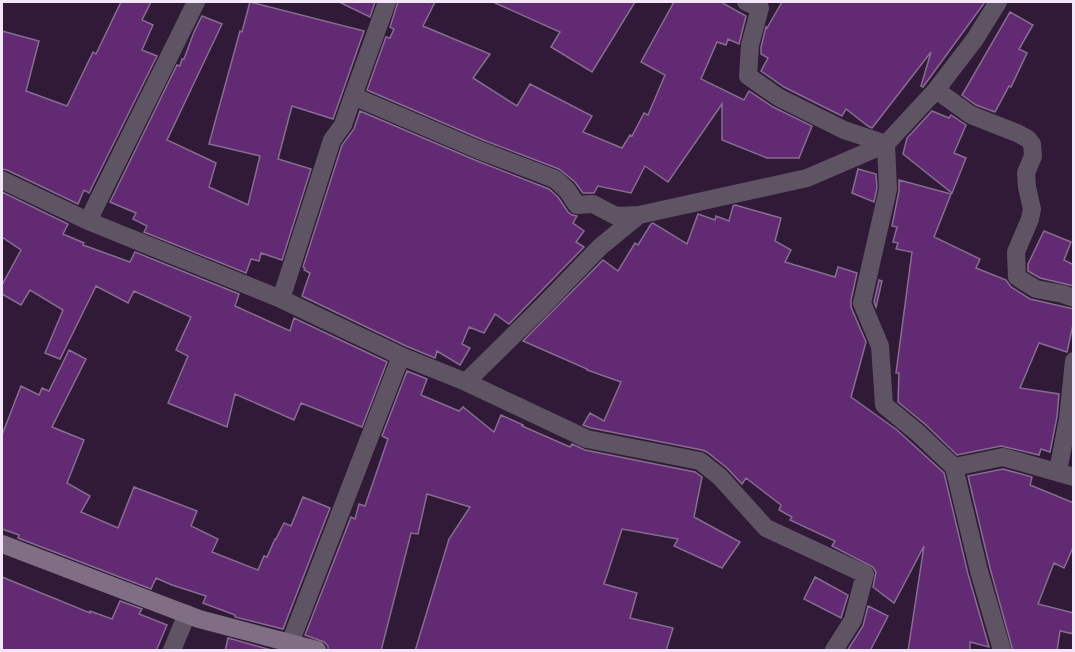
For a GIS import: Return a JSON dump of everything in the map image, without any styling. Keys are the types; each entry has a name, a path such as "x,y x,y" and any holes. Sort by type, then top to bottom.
{"street":[{"path":"88,221 196,2"},
{"path":"281,299 332,140 343,125 387,2"},
{"path":"746,2 760,9 750,45 748,76 778,97 844,130 886,144"},
{"path":"353,96 479,150 555,179 567,190 577,205 593,204 616,216 639,215 807,178 886,144 936,90 975,39 998,2"},
{"path":"936,90 971,115 1017,133 1032,144 1033,156 1026,173 1032,209 1016,252 1017,277 1036,289 1074,298"},
{"path":"886,144 888,189 862,303 880,346 884,405 954,467 979,571 1002,651"},
{"path":"2,180 88,221 281,299 401,356 466,382 587,439 700,461 720,477 765,528 865,574 853,620 834,651"},
{"path":"466,382 542,308 600,247 639,215"},
{"path":"290,643 401,356"},
{"path":"954,467 1003,457 1066,474 1068,419 1074,361"},
{"path":"2,544 187,614 317,651"},
{"path":"172,651 187,614"}],"building":[{"path":"121,2 151,2 142,20 153,25 142,50 157,56 89,193 84,190 78,204 2,169 2,31 39,41 26,91 67,106 93,52 96,54"},
{"path":"250,2 364,31 333,119 292,106 278,159 311,169 282,260 261,253 259,261 251,259 246,273 144,232 147,226 133,219 136,213 110,202 177,65 180,66 184,59 202,16 222,24 167,140 216,163 209,187 248,205 260,156 209,144"},
{"path":"339,2 375,2 370,17"},
{"path":"398,2 435,2 423,26 490,54 473,78 517,106 530,84 592,116 583,132 622,148 630,135 632,136 644,113 648,115 665,75 641,62 674,2 721,2 746,16 739,44 728,39 726,45 717,42 701,79 744,100 749,91 773,107 812,126 799,158 767,158 722,140 722,104 668,182 645,166 631,193 598,186 594,193 583,193 575,182 559,169 483,140 367,90 386,37 390,38 394,29 390,27"},
{"path":"493,2 635,2 592,72 551,47 560,32"},
{"path":"782,2 985,2 923,87 921,86 931,52 872,128 846,109 842,116 784,87 761,71 768,58 761,54 766,27"},
{"path":"1010,12 1033,25 1019,49 1027,53 1011,87 1009,86 995,112 976,105 962,95"},
{"path":"360,111 549,189 558,197 568,212 577,216 573,223 584,231 576,242 584,247 509,324 495,314 484,333 469,327 462,344 470,348 460,365 437,351 435,358 406,346 302,296 310,273 303,267 342,145 354,129"},
{"path":"932,111 949,118 951,115 966,125 954,153 966,158 952,193 903,154 907,138"},
{"path":"858,169 876,174 877,188 874,202 852,193"},
{"path":"899,180 951,194 934,237 980,259 976,268 1006,280 1011,287 1030,299 1074,309 1067,352 1039,343 1020,388 1059,394 1050,452 1041,449 1039,455 1001,446 957,455 898,402 899,373 896,373 912,252 896,249 898,243 893,242 897,227 892,226"},
{"path":"2,192 68,224 63,234 84,243 83,245 130,262 135,252 239,294 235,306 290,331 294,318 387,362 362,427 301,403 294,420 235,394 227,427 168,403 188,356 176,350 191,317 134,291 128,303 96,286 60,359 45,353 63,310 30,290 21,305 2,294 2,285 21,250 2,237"},
{"path":"735,205 781,218 775,241 791,250 785,262 835,277 838,267 857,273 851,307 866,342 851,397 897,430 944,473 968,574 989,647 970,642 970,651 908,651 924,546 894,603 873,587 876,572 873,567 832,546 835,541 790,520 792,517 779,510 781,505 746,478 742,484 707,452 583,425 590,413 604,421 621,382 587,370 523,341 603,260 618,271 635,243 638,245 651,224 653,223 687,244 698,214 715,220 716,216 729,221"},
{"path":"1044,231 1071,242 1064,260 1074,265 1074,286 1040,278 1028,271 1028,264"},
{"path":"879,280 882,281 876,307 874,302"},
{"path":"69,350 86,359 52,427 84,440 67,483 90,496 81,512 118,528 134,487 197,511 191,526 218,539 212,552 258,570 284,523 291,526 303,497 330,508 283,629 235,617 235,615 203,603 206,596 156,578 151,589 18,538 19,535 2,529 2,435 21,386 39,395 42,388 49,391"},
{"path":"407,371 427,379 421,395 459,411 463,407 494,432 501,415 570,447 572,444 585,450 695,472 702,477 694,517 740,542 722,568 674,546 678,539 622,529 604,584 637,593 630,618 673,628 666,651 415,651 449,539 470,507 427,494 418,534 411,533 381,651 328,651 328,646 324,642 305,635 351,517 355,519 359,504 365,506 388,439 382,436"},
{"path":"1003,469 1032,477 1030,485 1074,503 1074,545 1064,568 1054,563 1038,604 1074,613 1074,634 1060,631 1057,651 1013,651 968,476"},
{"path":"2,577 90,613 90,611 112,619 120,601 142,609 139,614 167,625 156,651 2,651"},
{"path":"815,577 848,595 841,618 804,599"},
{"path":"868,606 888,616 870,651 847,651 863,626"},
{"path":"228,638 275,651 225,651"}]}
